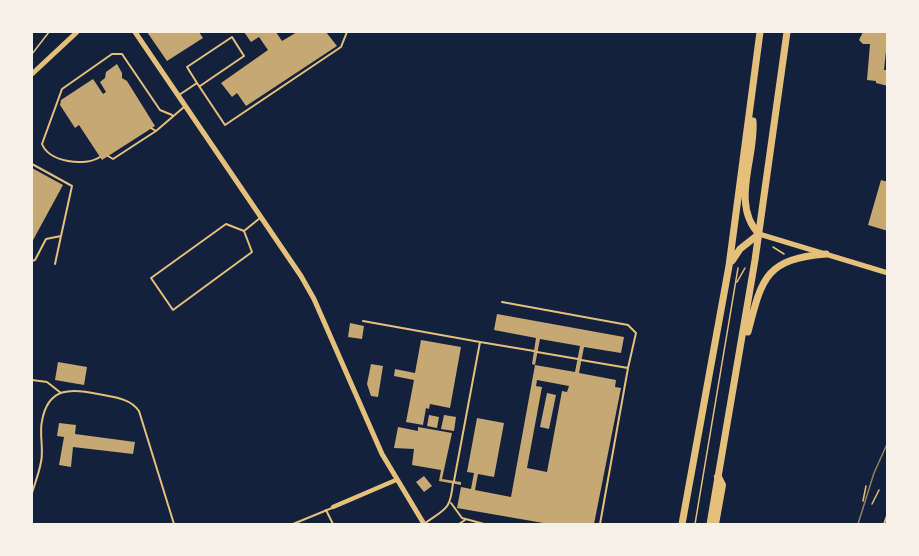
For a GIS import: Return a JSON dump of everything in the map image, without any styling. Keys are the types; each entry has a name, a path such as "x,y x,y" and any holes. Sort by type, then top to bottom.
{"highway":[{"path":"715,525 722,485 718,477"}],"main road":[{"path":"682,525 729,266 752,109 760,32"},
{"path":"710,525 738,372 787,32"},
{"path":"752,109 754,135 745,205 748,219 759,234"},
{"path":"729,266 740,249 759,234"},
{"path":"738,372 754,307 769,274 787,260 826,254"}],"street":[{"path":"32,74 77,32"},
{"path":"135,32 262,216 314,299 365,417 396,480 424,524"},
{"path":"759,234 888,273"},
{"path":"333,507 396,480"}],"lane":[{"path":"200,87 244,56 232,37 187,67 197,83 225,125 341,47 347,32"},
{"path":"100,157 89,163 79,163 51,154 42,144 62,88 112,54 122,54 160,110 172,115"},
{"path":"179,95 197,83"},
{"path":"108,156 113,159 171,121 172,115 186,106"},
{"path":"151,128 156,131"},
{"path":"32,164 72,186 55,264"},
{"path":"244,231 262,216"},
{"path":"226,224 244,231 252,252 172,309 151,278 226,224"},
{"path":"32,261 35,260 46,239 61,236"},
{"path":"502,302 628,325 636,333 600,525"},
{"path":"363,321 628,368"},
{"path":"424,524 451,503 480,342"},
{"path":"32,380 47,382 61,393"},
{"path":"32,493 42,461 42,422 54,397 72,389 126,400 139,411 174,525"},
{"path":"451,503 465,520 484,525"},
{"path":"293,525 333,507"},
{"path":"326,510 333,525"},
{"path":"884,525 888,513"},
{"path":"459,525 465,520"}],"path":[{"path":"32,54 49,32"},
{"path":"773,247 785,254"},
{"path":"695,525 737,283"},
{"path":"863,501 866,486"},
{"path":"872,504 879,490"}],"building":[{"path":"147,32 199,32 203,38 167,61"},
{"path":"244,32 276,32 282,41 297,32 326,32 337,46 246,106 237,93 232,97 221,83 268,50 259,37 251,42"},
{"path":"863,32 888,32 884,70 888,70 888,86 867,80 870,44 863,44 859,40"},
{"path":"117,64 122,78 127,81 155,126 102,160 79,125 75,128 60,105 61,100 93,79 103,94 106,92 100,82 105,78 106,72"},
{"path":"32,168 63,185 32,242"},
{"path":"881,180 888,182 888,231 868,225"},
{"path":"497,314 624,337 621,353 584,347 579,373 616,380 615,387 621,388 594,524 549,524 457,508 461,487 471,489 474,473 467,472 477,418 504,423 494,477 478,474 475,490 511,497 535,365 532,364 536,338 494,330","holes":["540,339 580,346 575,372 535,365","537,380 569,386 567,392 562,391 547,472 527,468 542,387 536,386"]},
{"path":"350,323 364,326 362,339 348,337"},
{"path":"421,340 461,347 450,408 430,404 429,409 426,408 423,425 406,422 414,380 394,376 395,369 415,373"},
{"path":"58,362 87,367 84,385 55,380"},
{"path":"371,364 383,366 378,397 371,396 367,384"},
{"path":"547,393 556,395 549,429 540,427"},
{"path":"429,415 439,417 437,428 427,426"},
{"path":"444,415 456,417 454,431 441,429"},
{"path":"59,423 76,425 75,434 135,442 133,454 73,447 71,467 59,465 64,437 57,436"},
{"path":"398,427 418,431 418,427 452,433 442,479 461,482 461,485 439,481 441,470 412,465 414,449 394,448"},
{"path":"424,476 432,486 424,492 416,482"}],"tram line":[{"path":"858,524 874,473 888,442"}]}
